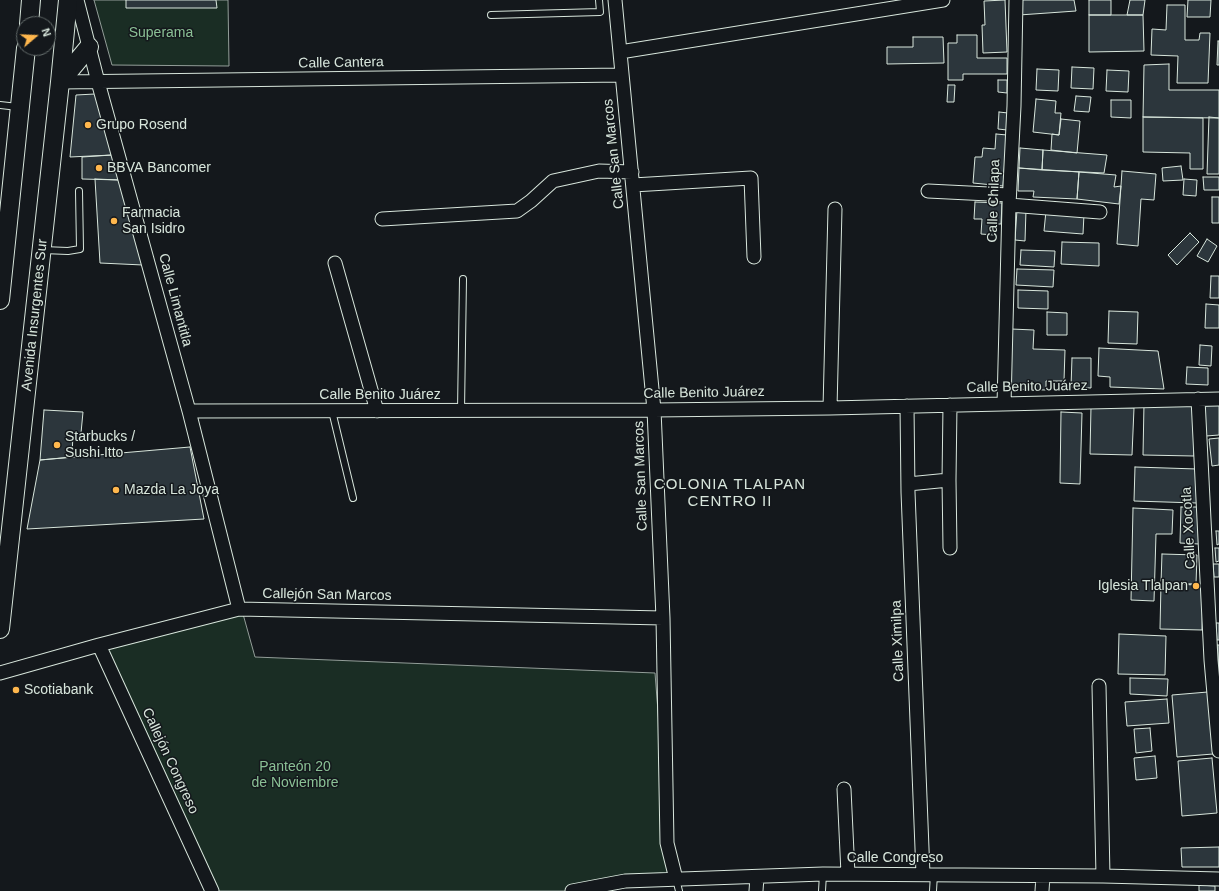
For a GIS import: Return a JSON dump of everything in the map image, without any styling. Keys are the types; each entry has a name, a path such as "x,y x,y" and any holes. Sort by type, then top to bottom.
{"main road":[{"path":"30,16 31,0"},
{"name":"Avenida Insurgentes Sur","path":"0,629 68,0"},
{"path":"60,82 89,47"},
{"path":"1,291 25,56"}],"street":[{"name":"Calle Limantitla","path":"78,0 98,82 189,411 239,609"},
{"name":"Calle San Marcos","path":"616,0 654,410 662,618 667,843 678,885"},
{"path":"620,52 943,0"},
{"name":"Calle Chilapa","path":"1004,404 1016,0"},
{"name":"Calle Cantera","path":"60,82 622,76"},
{"path":"382,219 517,211 531,201 553,181 599,171 632,178 751,178 754,257"},
{"path":"928,191 1100,212"},
{"path":"830,408 835,209"},
{"path":"335,263 377,411"},
{"name":"Calle Xocotla","path":"1198,399 1212,660 1219,751"},
{"name":"Calle Benito Juárez","path":"189,411 830,408 1219,399"},
{"path":"950,405 950,548"},
{"name":"Calle Ximilpa","path":"907,406 908,484 929,874"},
{"path":"908,484 949,480"},
{"name":"Callejón San Marcos","path":"0,673 99,645 239,609 662,618"},
{"name":"Callejón Congreso","path":"99,645 212,891"},
{"path":"1099,686 1103,876"},
{"path":"844,789 848,874"},
{"name":"Calle Congreso","path":"572,891 625,881 678,885 757,876 822,874 1103,876 1219,879"},
{"path":"756,891 757,876"},
{"path":"1042,891 1043,876"}],"lane":[{"path":"491,15 600,12 599,0"},
{"path":"0,105 20,107"},
{"path":"42,250 68,251 80,249 79,191"},
{"path":"461,410 463,279"},
{"path":"332,411 353,498"},
{"path":"822,874 822,891"},
{"path":"929,874 933,891"}],"green space":[{"name":"Superama","path":"94,0 228,0 229,66 112,65"},
{"name":"Panteón 20 de Noviembre","path":"243,614 255,657 655,673 671,879 569,891 215,891 104,649"}],"building":[{"path":"126,0 216,0 217,8 126,8"},
{"path":"1005,0 1007,52 983,53 982,25 985,25 984,1"},
{"path":"1018,0 1074,0 1076,11 1019,15"},
{"path":"1089,0 1111,0 1111,15 1089,15"},
{"path":"1130,0 1145,0 1143,15 1127,15"},
{"path":"1188,0 1211,0 1210,17 1187,17"},
{"path":"1167,5 1185,5 1185,40 1199,40 1200,33 1210,33 1208,83 1177,83 1178,56 1151,55 1152,29 1166,30"},
{"path":"1089,15 1143,15 1144,51 1089,52"},
{"path":"957,35 977,35 977,58 1007,58 1007,74 963,74 963,80 948,80 948,43 957,43"},
{"path":"913,37 943,37 944,63 887,64 887,47 913,47"},
{"path":"1218,41 1219,65 1217,65"},
{"path":"1169,64 1169,90 1219,90 1219,118 1143,117 1144,65"},
{"path":"1072,67 1094,68 1093,89 1071,88"},
{"path":"1037,69 1059,70 1058,91 1036,90"},
{"path":"1107,70 1129,71 1128,92 1106,91"},
{"path":"998,80 1007,80 1007,93 998,92"},
{"path":"948,85 955,85 954,102 947,102"},
{"name":"Grupo Rosend","path":"95,94 112,155 70,157 76,95"},
{"path":"1076,96 1091,97 1089,112 1074,111"},
{"path":"1036,99 1056,101 1055,113 1061,113 1059,135 1033,132"},
{"path":"1111,100 1131,100 1131,118 1111,117"},
{"path":"999,112 1008,113 1007,130 998,129"},
{"path":"1143,117 1203,118 1203,169 1190,169 1190,153 1143,152"},
{"path":"1209,117 1219,118 1219,174 1207,174"},
{"path":"1061,119 1080,121 1077,153 1051,150 1052,134 1059,135"},
{"path":"996,134 1007,135 1003,186 973,183 975,157 982,157 983,148 995,149"},
{"path":"1020,148 1043,150 1042,170 1019,168"},
{"path":"1043,150 1107,155 1104,173 1042,170"},
{"name":"BBVA Bancomer","path":"112,155 120,180 82,179 82,157"},
{"path":"1181,166 1183,180 1163,181 1162,168"},
{"path":"1019,168 1079,172 1077,199 1033,197 1034,191 1018,191"},
{"path":"1122,171 1156,174 1154,200 1141,199 1138,246 1117,244"},
{"path":"1079,172 1116,175 1114,187 1121,186 1119,204 1077,199"},
{"path":"1203,177 1219,177 1219,190 1204,190"},
{"name":"Farmacia San Isidro","path":"95,179 120,180 143,265 100,263"},
{"path":"1184,179 1197,180 1196,196 1183,195"},
{"path":"1212,197 1219,197 1219,223 1212,223"},
{"path":"975,202 1002,203 1001,224 995,224 994,235 981,234 982,219 974,219"},
{"path":"1017,210 1026,210 1025,241 1015,240"},
{"path":"1046,211 1084,214 1083,234 1044,231"},
{"path":"1190,233 1199,242 1177,265 1168,255"},
{"path":"1207,239 1217,246 1208,262 1197,256"},
{"path":"1062,242 1099,243 1099,266 1061,264"},
{"path":"1021,250 1055,251 1054,267 1020,265"},
{"path":"1017,269 1054,270 1053,287 1016,285"},
{"path":"1211,276 1219,276 1219,298 1210,298"},
{"path":"1018,290 1048,291 1048,309 1018,308"},
{"path":"1206,304 1219,305 1219,328 1205,328"},
{"path":"1109,311 1138,312 1137,344 1108,343"},
{"path":"1047,312 1067,313 1067,335 1047,335"},
{"path":"1011,329 1034,330 1033,349 1065,350 1064,381 1046,381 1046,390 1010,389"},
{"path":"1200,345 1212,346 1211,366 1199,365"},
{"path":"1099,348 1158,351 1164,389 1110,387 1110,377 1098,376"},
{"path":"1072,358 1091,358 1091,388 1071,387"},
{"path":"1187,367 1208,368 1208,385 1186,384"},
{"path":"1144,404 1195,405 1194,456 1143,455"},
{"path":"1219,405 1219,435 1206,436 1203,406"},
{"path":"1091,407 1134,408 1132,455 1090,454"},
{"name":"Starbucks / Sushi Itto","path":"44,410 83,412 81,433 73,433 72,457 40,460"},
{"path":"1061,412 1082,413 1080,484 1060,483"},
{"path":"1219,438 1219,465 1212,466 1209,439"},
{"name":"Mazda La Joya","path":"190,447 204,519 27,529 40,460"},
{"path":"1135,467 1197,469 1197,503 1134,501"},
{"path":"1181,507 1200,507 1199,544 1180,543"},
{"path":"1133,508 1173,510 1172,534 1156,534 1154,601 1131,600"},
{"path":"1216,531 1219,531 1219,544 1217,545"},
{"path":"1215,548 1219,548 1219,561 1216,562"},
{"path":"1162,554 1197,555 1196,584 1161,583"},
{"path":"1213,564 1219,564 1219,577 1214,577"},
{"path":"1161,584 1203,585 1202,630 1160,629"},
{"path":"1216,623 1219,623 1219,640 1217,640"},
{"path":"1119,634 1166,636 1165,675 1118,674"},
{"path":"1217,645 1219,645 1219,670"},
{"path":"1130,678 1168,679 1167,696 1130,694"},
{"path":"1208,692 1213,754 1177,757 1172,695"},
{"path":"1167,699 1169,723 1127,726 1125,702"},
{"path":"1150,728 1152,751 1136,753 1134,729"},
{"path":"1155,756 1157,778 1136,780 1134,758"},
{"path":"1212,758 1217,813 1182,816 1178,761"},
{"path":"1219,847 1219,867 1182,867 1181,848"},
{"path":"1199,885 1215,886 1215,891 1199,891"}],"place":[{"name":"Grupo Rosend","path":"88,125"},
{"name":"BBVA Bancomer","path":"99,168"},
{"name":"Farmacia San Isidro","path":"114,221"},
{"name":"Starbucks / Sushi Itto","path":"57,445"},
{"name":"Mazda La Joya","path":"116,490"},
{"name":"Iglesia Tlalpan","path":"1196,586"},
{"name":"Scotiabank","path":"16,690"}],"district":[{"name":"COLONIA TLALPAN CENTRO II","path":"730,494"}]}
